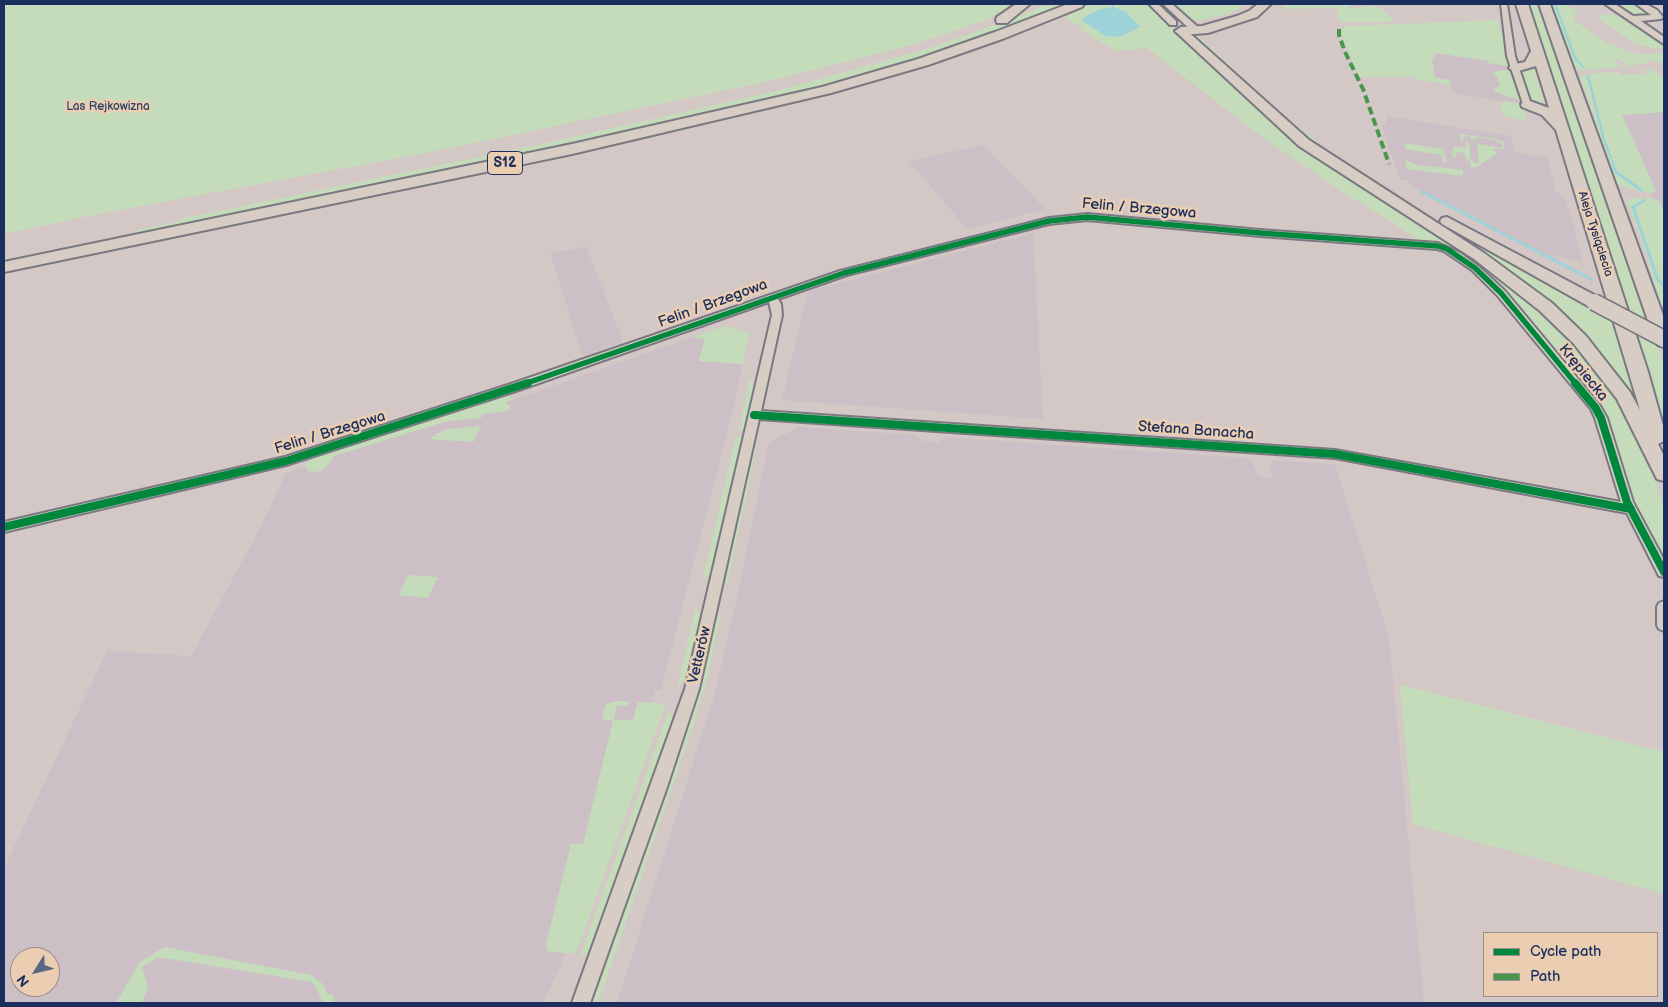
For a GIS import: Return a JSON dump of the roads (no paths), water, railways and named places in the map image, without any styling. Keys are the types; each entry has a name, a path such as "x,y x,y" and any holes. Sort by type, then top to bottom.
{"highway":[{"name":"S12","path":"4,267 553,153 749,109 841,86 936,57 1000,35 1078,4"},
{"path":"1190,29 1234,16 1247,10 1253,4"},
{"path":"1190,29 1247,17 1258,11 1265,4"},
{"path":"927,46 1002,20 1029,6"},
{"name":"S12","path":"4,252 610,127 821,77 913,51"}],"main road":[{"name":"Aleja Tysiąclecia","path":"1522,4 1639,372 1664,466"},
{"name":"Aleja Tysiąclecia","path":"1544,4 1664,340"},
{"path":"1190,29 1292,118 1342,158 1408,199 1664,340"},
{"path":"1190,29 1304,143 1479,256 1546,307 1580,340 1624,396 1664,474"},
{"path":"1515,68 1530,65 1537,51"},
{"path":"1527,104 1547,112 1564,137"}],"street":[{"path":"1153,4 1190,29"},
{"path":"1167,4 1190,29"},
{"path":"1504,4 1511,56 1527,104"},
{"path":"1608,4 1664,40"},
{"path":"1640,4 1661,17"},
{"path":"1632,20 1661,17"},
{"name":"Felin / Brzegowa","path":"4,527 291,460 515,387 844,273 1041,223 1076,217 1447,248"},
{"name":"Krępiecka","path":"1447,248 1475,268 1501,293 1595,407 1601,418 1619,480 1631,509 1664,572"},
{"name":"Vetterów","path":"581,1003 689,699 777,315 776,304 771,298"},
{"name":"Stefana Banacha","path":"754,415 1335,454 1631,509"},
{"path":"1664,607 1664,625"}],"water":[{"path":"1113,7 1125,11 1140,27 1122,36 1112,37 1105,36 1083,21 1084,17 1098,10"}],"waterway":[{"path":"1555,4 1575,58 1584,68"},
{"path":"1588,76 1604,140 1615,169"},
{"path":"1614,168 1616,172 1641,190"},
{"path":"1422,192 1591,279"},
{"path":"1645,200 1633,207 1658,280 1664,286"}],"park label":[{"name":"Las Rejkowizna","path":"108,107"}]}
